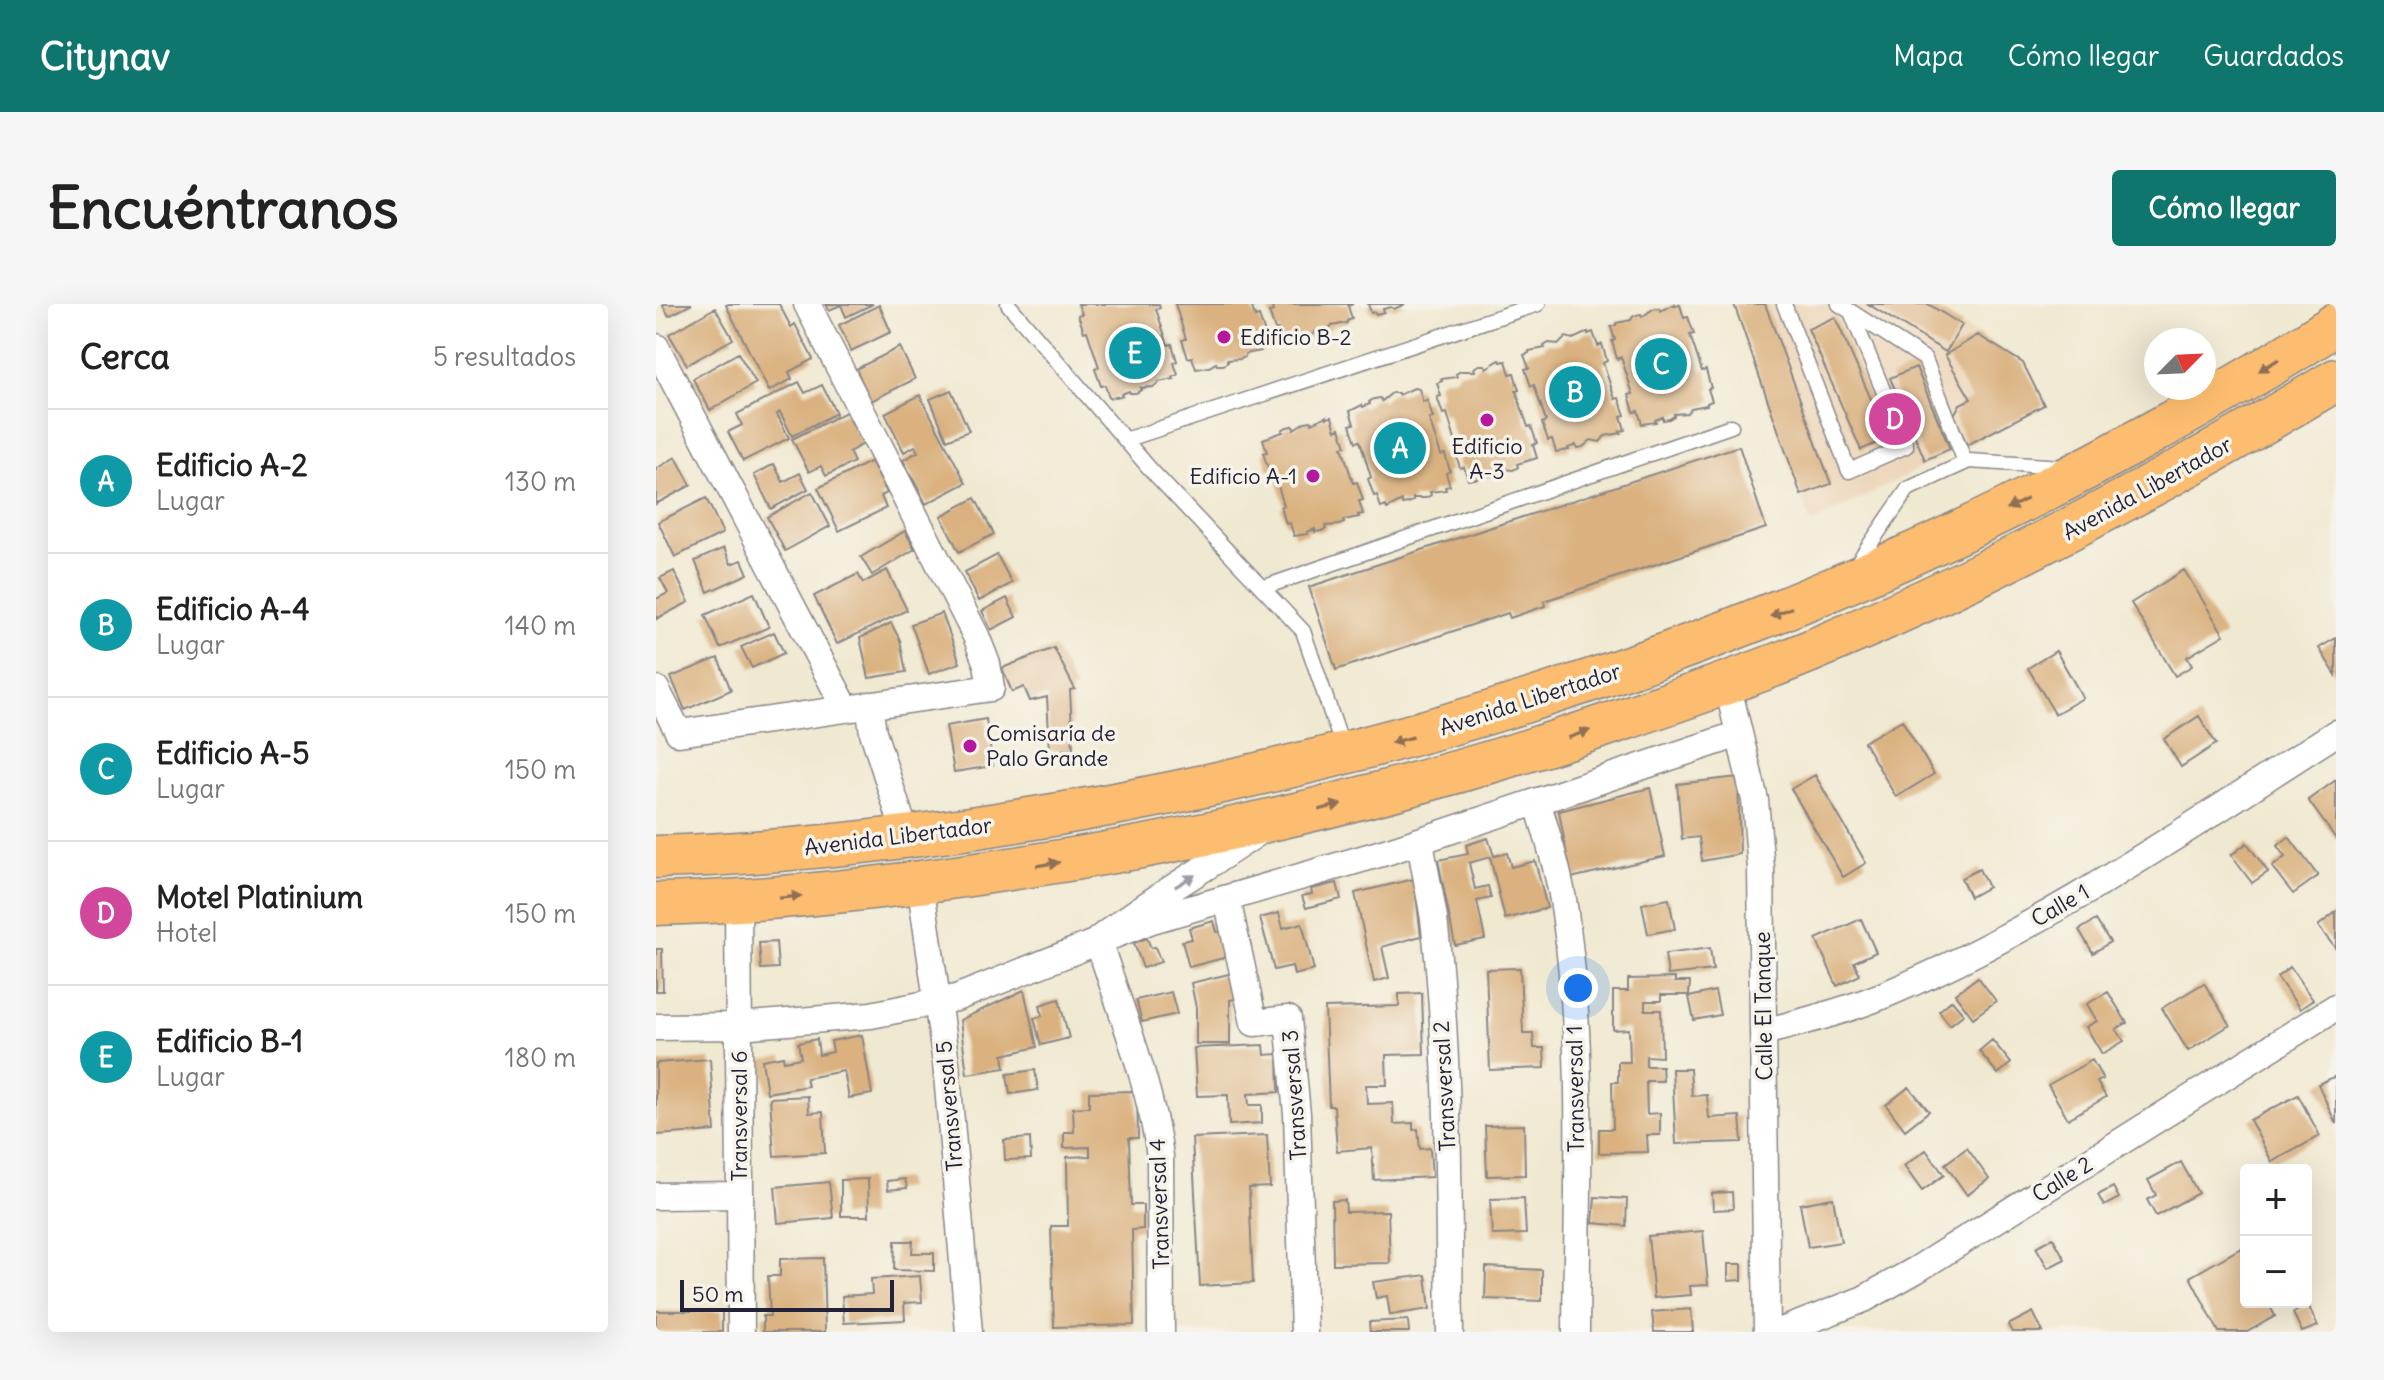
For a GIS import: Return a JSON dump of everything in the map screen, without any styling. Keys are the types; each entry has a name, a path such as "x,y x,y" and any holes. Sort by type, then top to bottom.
{"main road":[{"name":"Avenida Libertador","path":"656,857 777,851 1043,817 1123,803 1264,775 1345,755 1546,696 1741,628 1966,530 2189,412 2336,324"},
{"name":"Avenida Libertador","path":"656,904 782,898 1051,863 1274,821 1361,800 1496,761 1727,683 1880,621 2058,537 2212,453 2336,380"},
{"path":"906,836 920,882"}],"street":[{"path":"656,689 679,733 991,688 987,664 976,636 807,304"},
{"path":"656,347 873,732 906,836"},
{"name":"Calle El Tanque","path":"1727,683 1755,800 1760,855 1767,1332"},
{"name":"Calle 1","path":"1763,1032 1831,1014 1884,995 1997,941 2110,876 2336,733"},
{"path":"656,1027 739,1026 871,1015 956,998 1152,920 1420,841 1739,734"},
{"name":"Transversal 1","path":"1537,801 1556,867 1571,961 1577,1054 1576,1332"},
{"path":"1098,940 1274,821"},
{"name":"Transversal 2","path":"1420,841 1434,918 1440,1007 1448,1140 1450,1332"},
{"name":"Transversal 5","path":"920,882 939,1002 969,1332"},
{"name":"Transversal 3","path":"1227,899 1254,1023 1288,1019 1297,1114 1304,1332"},
{"name":"Transversal 6","path":"738,900 741,1332"},
{"name":"Transversal 4","path":"1098,940 1147,1089 1156,1128 1160,1156 1161,1332"},
{"name":"Calle 2","path":"1779,1332 1864,1299 1916,1270 2336,1007"},
{"path":"656,1196 740,1195"}],"lane":[{"path":"1008,304 1125,440 1303,631 1345,755"},
{"path":"1125,440 1538,304"},
{"path":"1784,304 1849,471 1906,446 1845,308"},
{"path":"1845,308 1925,359 1965,462"},
{"path":"1262,588 1731,426"},
{"path":"1841,586 1908,489 1965,462 2088,468"}],"shaded area":[{"path":"1734,304 1928,304 2023,363 2044,405 1811,524"}],"building":[{"path":"662,304 692,304 669,316"},
{"path":"779,304 791,327 795,324 813,359 789,372 792,379 769,391 726,305"},
{"path":"826,304 873,304 846,317 841,305 829,310"},
{"path":"1078,304 1159,304 1160,308 1156,309 1168,345 1172,344 1178,375 1153,387 1140,388 1136,393 1129,391 1122,396 1109,398 1095,369 1099,367 1078,315 1082,314"},
{"name":"Edificio B-2","path":"1175,304 1251,304 1265,333 1261,334 1265,347 1240,359 1227,360 1223,365 1216,363 1196,369 1192,357 1188,358 1182,340 1186,339"},
{"path":"1271,304 1353,304 1348,306 1352,319 1332,326 1327,332 1317,330 1310,337 1304,338 1303,335 1296,337 1296,340 1283,341 1278,329 1275,330 1269,312 1273,311"},
{"path":"1368,304 1405,304 1394,309 1383,309 1384,312 1376,314 1371,313"},
{"path":"1734,304 1765,304 1831,484 1801,495"},
{"path":"1868,304 1928,304 1962,325 1946,352"},
{"path":"879,305 891,332 851,351 839,325"},
{"path":"1680,305 1684,318 1688,317 1694,334 1690,335 1702,371 1706,370 1712,401 1691,408 1687,413 1674,414 1669,419 1663,420 1663,417 1656,422 1642,424 1638,411 1634,412 1629,395 1633,394 1621,357 1617,359 1611,327 1631,320 1633,316 1641,314 1642,317 1653,309 1659,308 1660,311"},
{"path":"715,308 733,339 687,365 669,334"},
{"path":"1835,317 1888,438 1861,450 1808,329"},
{"path":"1593,332 1598,346 1602,344 1607,361 1603,363 1615,399 1619,398 1625,415 1621,416 1625,430 1605,436 1600,442 1591,440 1583,447 1577,448 1576,445 1569,450 1556,452 1542,423 1546,421 1525,369 1529,368 1524,355 1545,348 1549,343 1559,344 1566,337 1573,339"},
{"path":"1978,335 2023,363 2044,405 1967,445 1954,415 1960,404 1971,399 1945,355"},
{"path":"900,347 915,379 871,401 856,369"},
{"path":"738,353 756,383 710,410 693,379"},
{"name":"Edificio A-3","path":"1500,360 1506,361 1510,374 1514,373 1519,390 1516,391 1537,443 1533,445 1537,458 1517,464 1518,467 1513,470 1502,469 1495,476 1488,473 1482,478 1468,480 1464,467 1460,468 1447,413 1443,414 1437,397 1441,396 1437,383 1441,379 1457,377 1456,374 1461,371 1475,371 1474,368 1479,365 1486,368"},
{"path":"1916,367 1950,449 1925,460 1890,378"},
{"path":"799,382 805,393 822,385 836,413 792,436 780,412 777,414 789,438 743,461 728,432 742,425 737,414"},
{"path":"1419,389 1423,402 1427,400 1433,418 1429,419 1450,471 1446,473 1450,486 1445,487 1446,490 1430,492 1431,495 1426,498 1413,498 1408,503 1402,504 1402,501 1387,509 1386,506 1381,508 1368,479 1371,477 1360,441 1356,442 1350,425 1354,424 1350,411 1370,404 1374,399 1380,398 1382,401 1392,393 1399,395"},
{"path":"951,390 969,431 947,440 930,399"},
{"path":"920,395 966,483 926,504 903,460 918,452 915,446 904,452 885,413"},
{"path":"846,412 863,444 849,452 854,462 826,476 821,466 809,472 792,439"},
{"name":"Edificio A-1","path":"1332,417 1336,430 1340,428 1346,446 1342,447 1353,483 1357,482 1363,500 1359,501 1363,514 1343,520 1344,523 1339,525 1325,526 1326,529 1321,531 1315,532 1315,529 1308,534 1294,536 1290,523 1286,524 1273,469 1269,471 1263,453 1267,452 1263,439 1283,432 1287,427 1293,426 1294,429 1305,422 1312,423"},
{"path":"1739,446 1766,528 1544,601 1545,606 1510,618 1508,613 1336,670 1309,587"},
{"path":"676,457 691,485 656,504 656,469"},
{"path":"871,461 887,493 881,496 886,508 839,531 818,488"},
{"path":"774,464 783,482 800,473 808,489 771,509 754,475"},
{"path":"812,492 830,526 785,551 767,517"},
{"path":"706,498 723,533 675,557 658,522"},
{"path":"975,498 994,534 959,552 941,516"},
{"path":"905,531 915,549 872,575 861,557"},
{"path":"724,548 731,564 742,560 748,574 708,592 695,561"},
{"path":"997,555 1012,583 979,601 965,572"},
{"path":"887,570 907,610 837,644 814,596 858,574 863,583"},
{"path":"2184,570 2224,635 2187,657 2192,666 2175,676 2131,603"},
{"path":"674,571 689,602 656,619 656,599 668,593 660,578"},
{"path":"754,593 769,627 720,648 705,615"},
{"path":"1007,598 1016,617 991,630 982,611"},
{"path":"942,613 960,663 929,674 911,624"},
{"path":"891,623 900,640 906,672 869,678 860,638"},
{"path":"774,632 784,653 752,668 741,647"},
{"path":"2336,638 2336,675 2319,648"},
{"path":"1054,648 1075,689 1070,690 1073,749 1050,751 1047,697 1030,701 1024,687 1012,692 1002,668"},
{"path":"2056,651 2083,698 2055,714 2028,668"},
{"path":"718,658 731,690 685,710 671,677"},
{"path":"2199,716 2216,744 2181,767 2164,739"},
{"name":"Comisaría de Palo Grande","path":"986,719 993,766 954,772 946,726"},
{"path":"1902,720 1934,774 1896,797 1864,742"},
{"path":"1815,775 1866,863 1843,877 1791,789"},
{"path":"1738,777 1740,854 1702,861 1699,837 1682,839 1677,784"},
{"path":"2336,780 2336,839 2308,800"},
{"path":"1650,788 1665,856 1571,878 1559,811"},
{"path":"2289,837 2318,876 2293,894 2272,867 2285,857 2277,846"},
{"path":"1488,838 1494,856 1507,853 1511,867 1535,861 1547,908 1505,919 1490,857 1469,863 1475,889 1488,886 1491,898 1477,901 1485,939 1455,945 1438,860 1468,854 1466,845"},
{"path":"2247,843 2268,872 2252,883 2231,855"},
{"path":"1979,869 1988,887 1970,897 1961,878"},
{"path":"1414,879 1421,936 1382,947 1389,978 1374,982 1355,893"},
{"path":"1337,883 1341,899 1306,908 1302,896 1312,894 1311,889"},
{"path":"1669,899 1675,929 1648,934 1642,904"},
{"path":"2336,912 2336,949 2318,926"},
{"path":"1279,913 1283,928 1302,923 1314,970 1294,975 1292,966 1274,970 1260,918"},
{"path":"1861,919 1876,952 1854,962 1860,975 1837,986 1816,939"},
{"path":"2096,920 2110,942 2093,953 2079,930"},
{"path":"1214,921 1217,932 1225,931 1231,956 1189,967 1182,941 1192,939 1189,928"},
{"path":"1147,938 1161,962 1143,968 1134,943"},
{"path":"776,942 778,968 761,969 759,943"},
{"path":"1710,948 1713,970 1668,975 1665,954"},
{"path":"656,949 662,949 663,991 656,991"},
{"path":"2290,967 2313,1000 2300,1009 2277,977"},
{"path":"1520,968 1523,1033 1533,1033 1534,1048 1544,1048 1545,1068 1490,1070 1486,969"},
{"path":"1233,973 1239,998 1230,1000 1230,1044 1196,1044 1196,1008 1191,983"},
{"path":"1978,977 1996,1001 1973,1018 1955,994"},
{"path":"1675,978 1675,982 1690,982 1689,995 1661,995 1661,1001 1645,1001 1645,1010 1661,1010 1662,1057 1646,1056 1646,1066 1662,1066 1663,1081 1646,1081 1647,1114 1660,1113 1660,1135 1647,1135 1648,1152 1599,1153 1599,1129 1613,1129 1612,1082 1618,1082 1618,1062 1630,1062 1629,1029 1613,1030 1613,991 1628,991 1628,979"},
{"path":"2204,983 2230,1025 2188,1051 2162,1008"},
{"path":"1024,990 1037,1047 1003,1055 1005,1068 967,1074 960,1020"},
{"path":"1715,991 1720,1015 1694,1020 1689,997"},
{"path":"1171,992 1177,1014 1142,1022 1136,1000"},
{"path":"2108,992 2127,1023 2116,1029 2124,1041 2102,1054 2086,1027 2097,1021 2087,1004"},
{"path":"1422,993 1424,1054 1386,1055 1387,1085 1366,1085 1367,1104 1393,1103 1394,1124 1413,1123 1413,1130 1418,1129 1420,1149 1430,1148 1432,1177 1374,1180 1372,1148 1337,1151 1334,1106 1329,1106 1325,1008 1399,1006 1399,994"},
{"path":"1059,999 1069,1038 1041,1045 1034,1018 1042,1016 1040,1005"},
{"path":"1952,1000 1964,1014 1950,1025 1939,1011"},
{"path":"862,1035 872,1094 849,1098 844,1071 806,1078 808,1086 767,1093 762,1060 783,1056 784,1061 801,1058 798,1043 817,1039 819,1055 833,1052 831,1041"},
{"path":"1992,1040 2011,1063 1998,1074 1979,1051"},
{"path":"1264,1045 1265,1055 1278,1054 1279,1092 1248,1094 1249,1105 1262,1105 1262,1123 1229,1125 1228,1095 1197,1096 1194,1048"},
{"path":"710,1059 715,1131 656,1135 656,1063"},
{"path":"2092,1060 2103,1079 2097,1082 2106,1097 2068,1119 2048,1085"},
{"path":"1672,1069 1690,1069 1692,1096 1707,1095 1709,1118 1740,1116 1742,1142 1676,1144"},
{"path":"1035,1070 1038,1090 1010,1094 1007,1074"},
{"path":"2336,1076 2336,1124 2318,1084"},
{"path":"1909,1087 1929,1111 1905,1130 1886,1105"},
{"path":"1137,1091 1138,1138 1129,1138 1131,1205 1143,1205 1143,1229 1132,1230 1134,1325 1054,1327 1051,1226 1068,1226 1067,1157 1090,1156 1090,1147 1064,1148 1064,1132 1074,1132 1073,1108 1089,1107 1089,1092"},
{"path":"2298,1095 2320,1136 2272,1162 2250,1120"},
{"path":"808,1096 809,1113 823,1112 825,1153 774,1156 770,1098"},
{"path":"1524,1125 1525,1175 1487,1176 1485,1126"},
{"path":"1267,1135 1270,1187 1249,1188 1253,1283 1200,1286 1192,1138"},
{"path":"1030,1138 1031,1159 1005,1160 1004,1140"},
{"path":"1967,1148 1989,1179 1967,1195 1945,1164"},
{"path":"1926,1150 1944,1175 1922,1191 1904,1166"},
{"path":"2181,1162 2198,1193 2156,1216 2147,1200 2156,1195 2148,1180"},
{"path":"868,1179 869,1216 841,1216 841,1180"},
{"path":"905,1179 907,1188 888,1190 887,1181"},
{"path":"829,1182 833,1218 778,1223 775,1187"},
{"path":"2113,1187 2119,1198 2104,1206 2098,1195"},
{"path":"1732,1192 1733,1209 1713,1210 1712,1193"},
{"path":"1595,1197 1627,1199 1626,1226 1593,1223"},
{"path":"1524,1198 1526,1234 1492,1235 1490,1199"},
{"path":"1833,1198 1841,1242 1808,1247 1800,1204"},
{"path":"1345,1200 1346,1212 1388,1211 1390,1263 1333,1264 1332,1201"},
{"path":"1703,1231 1708,1285 1690,1286 1691,1295 1654,1298 1648,1236"},
{"path":"2053,1238 2065,1259 2048,1268 2036,1247"},
{"path":"895,1241 913,1241 912,1253 934,1253 934,1271 894,1270"},
{"path":"2240,1249 2240,1308 2271,1308 2275,1316 2247,1332 2219,1332 2190,1277"},
{"path":"823,1258 825,1332 763,1332 763,1316 770,1316 768,1276 780,1276 780,1259"},
{"path":"1728,1264 1742,1264 1742,1280 1728,1281"},
{"path":"1486,1267 1542,1270 1542,1301 1485,1299"},
{"path":"1426,1275 1430,1309 1390,1315 1387,1296 1376,1298 1373,1282"},
{"path":"920,1276 922,1302 904,1303 905,1320 844,1323 842,1296 872,1294 871,1279"},
{"path":"2309,1308 2318,1326 2302,1332 2293,1313"},
{"path":"1691,1309 1693,1332 1654,1332 1652,1312"},
{"path":"656,1311 722,1311 722,1332 656,1332"},
{"path":"2033,1312 2043,1332 2012,1332 2008,1325"},
{"path":"1408,1320 1409,1332 1370,1332 1369,1322"}],"place":[{"name":"Edificio B-2","path":"1224,337"},
{"name":"Edificio B-1","path":"1135,353"},
{"name":"Edificio A-5","path":"1661,364"},
{"name":"Edificio A-4","path":"1575,392"},
{"name":"Motel Platinium","path":"1895,419"},
{"name":"Edificio A-3","path":"1487,420"},
{"name":"Edificio A-2","path":"1400,448"},
{"name":"Edificio A-1","path":"1313,476"},
{"name":"Comisaría de Palo Grande","path":"970,746"}]}
